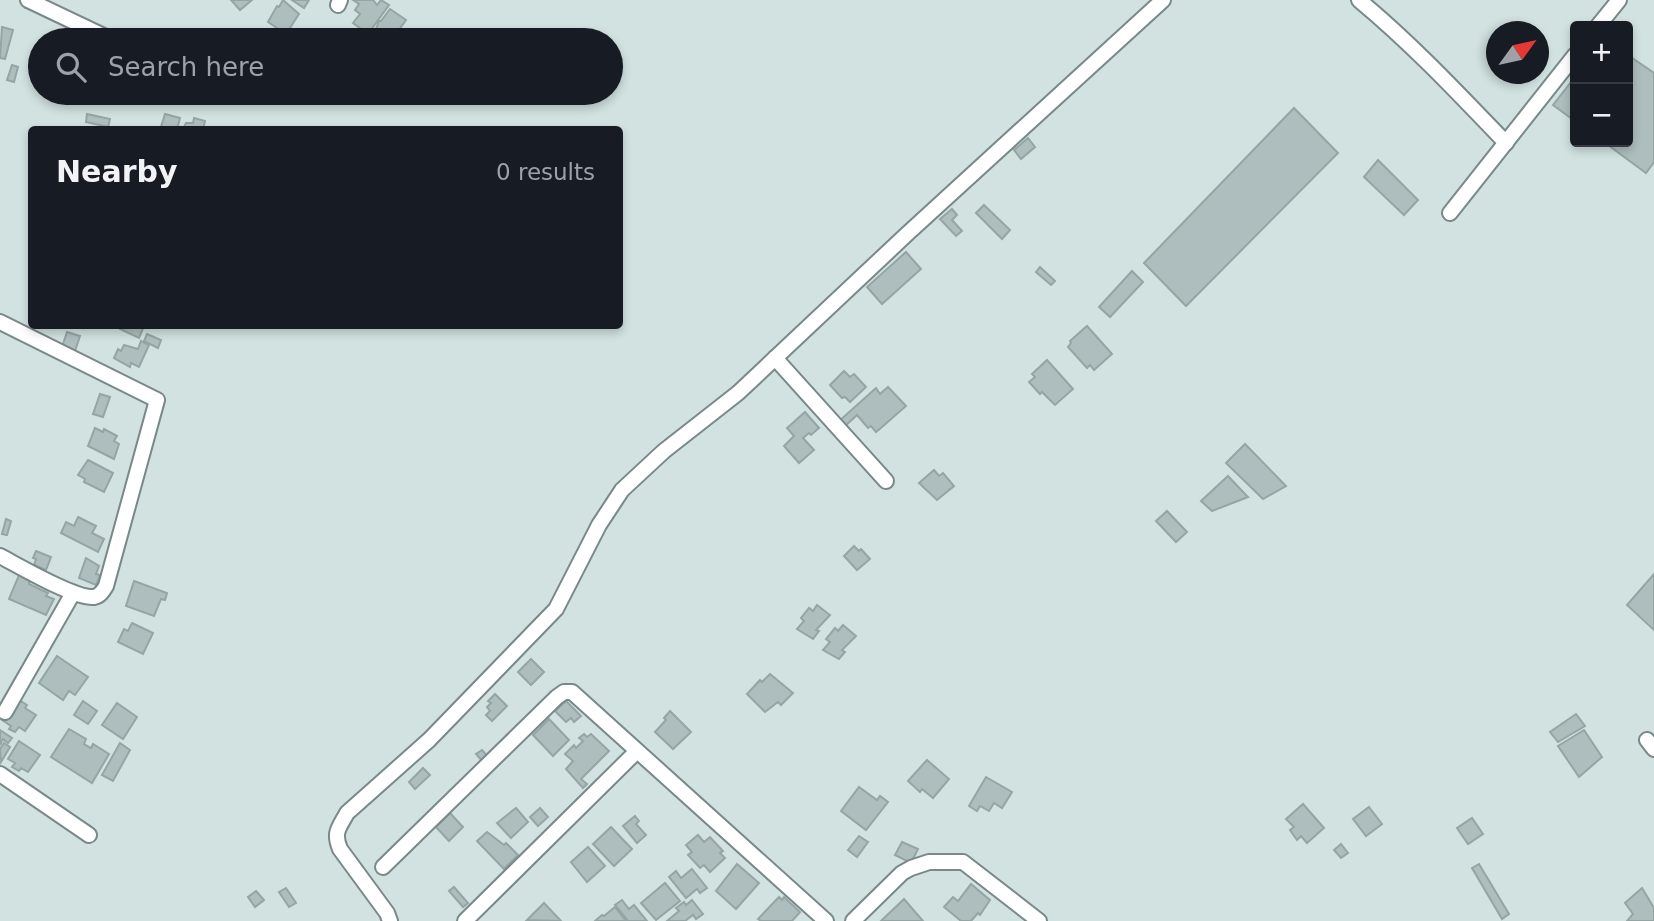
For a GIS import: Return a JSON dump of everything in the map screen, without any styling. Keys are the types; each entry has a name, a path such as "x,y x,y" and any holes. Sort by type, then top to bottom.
{"street":[{"path":"28,0 87,28"},
{"path":"390,921 336,838 338,828 347,813 429,740 556,610 599,525 622,490 664,451 738,393 1163,0"},
{"path":"1359,0 1432,65 1506,143"},
{"path":"1602,21 1619,0"},
{"path":"1450,213 1570,61"},
{"path":"0,322 157,400 106,586 96,597 73,593 0,556"},
{"path":"775,358 886,481"},
{"path":"5,712 73,593"},
{"path":"383,867 564,692 572,692 826,921"},
{"path":"465,921 636,752"},
{"path":"0,774 89,835"},
{"path":"853,921 902,873 929,862 954,861 971,866 1039,921"}],"building":[{"path":"231,0 252,0 240,10"},
{"path":"283,0 299,14 290,28 277,28 268,22 277,6 279,7"},
{"path":"292,0 309,0 304,8"},
{"path":"353,0 373,0 377,5 381,0 389,5 372,28 360,28 353,23 360,14 355,10 359,4"},
{"path":"390,9 406,20 400,28 376,28"},
{"path":"2,27 13,30 5,59 0,58"},
{"path":"1633,58 1654,73 1654,162 1646,173 1611,147 1633,147"},
{"path":"12,65 18,67 14,82 7,80"},
{"path":"1570,83 1570,117 1553,105"},
{"path":"1294,108 1338,153 1186,306 1144,263"},
{"path":"87,114 110,119 108,126 86,122"},
{"path":"165,114 180,118 178,126 161,126"},
{"path":"194,118 205,121 204,126 184,126 186,123 193,123"},
{"path":"1028,138 1035,147 1021,159 1014,150"},
{"path":"1378,160 1418,200 1404,215 1364,177"},
{"path":"984,205 1010,230 1002,239 976,213"},
{"path":"952,209 957,215 952,220 962,231 956,236 940,219"},
{"path":"906,252 921,269 882,304 867,287"},
{"path":"1040,267 1055,281 1051,285 1036,272"},
{"path":"1132,271 1143,282 1110,317 1099,307"},
{"path":"1087,326 1112,354 1094,370 1090,365 1087,368 1068,347 1070,341"},
{"path":"120,329 143,329 139,338"},
{"path":"67,332 80,336 75,351 62,347"},
{"path":"147,334 161,340 158,348 144,341"},
{"path":"141,341 149,345 139,367 131,363 130,367 114,358 118,349 121,351 124,345 138,349"},
{"path":"1047,360 1073,389 1055,405 1029,382 1035,377 1032,374"},
{"path":"844,371 850,377 854,374 866,387 850,402 845,397 842,398 830,385"},
{"path":"888,387 906,406 876,432 871,426 868,428 857,415 843,428 838,422 876,388 880,394"},
{"path":"100,394 110,397 103,417 93,414"},
{"path":"805,412 819,428 803,438 814,450 799,463 784,446 794,436 787,428"},
{"path":"95,428 103,432 104,429 117,436 114,441 119,444 114,459 88,446"},
{"path":"1245,444 1286,486 1263,499 1226,463"},
{"path":"88,460 113,473 104,492 84,482 85,479 78,475"},
{"path":"934,470 939,476 943,473 954,486 937,500 919,483"},
{"path":"1228,476 1248,497 1212,511 1201,501"},
{"path":"1167,511 1187,532 1176,542 1156,521"},
{"path":"78,517 96,526 92,533 104,539 98,552 61,533 66,522 74,526"},
{"path":"6,519 11,521 7,535 2,534"},
{"path":"854,546 870,559 857,570 844,556"},
{"path":"36,551 51,557 46,570 34,565"},
{"path":"86,558 99,566 96,574 100,575 96,585 79,578"},
{"path":"1654,574 1654,630 1627,605"},
{"path":"19,575 54,599 46,615 9,599"},
{"path":"134,581 167,593 165,600 161,599 154,616 126,606"},
{"path":"817,605 830,615 816,630 819,631 813,639 797,629 804,621 801,618 809,608 813,611"},
{"path":"132,623 153,633 143,654 118,642 124,629 128,631"},
{"path":"843,625 856,636 842,650 845,652 839,659 823,650 830,642 826,639 835,628 838,631"},
{"path":"57,656 88,677 75,695 69,691 63,700 39,683"},
{"path":"531,659 544,672 531,685 518,672"},
{"path":"770,674 793,693 781,705 778,702 765,712 747,694"},
{"path":"495,694 507,706 492,721 486,715 490,711 487,707 491,703 488,701"},
{"path":"16,698 36,715 25,731 19,727 15,732 2,720"},
{"path":"83,701 97,711 88,724 74,715"},
{"path":"566,701 581,716 574,722 571,718 566,722 555,711"},
{"path":"117,703 137,717 123,739 102,725"},
{"path":"670,711 691,732 673,749 655,732"},
{"path":"1576,714 1585,726 1558,742 1550,732"},
{"path":"549,719 569,740 553,756 533,735"},
{"path":"69,729 86,739 84,744 91,748 93,744 109,754 92,783 51,757"},
{"path":"0,730 12,738 8,743 3,739 0,745"},
{"path":"1584,730 1602,757 1579,777 1558,746"},
{"path":"584,734 587,737 591,734 609,751 581,779 587,784 583,788 566,769 573,761 565,754 583,741 579,738"},
{"path":"19,741 40,755 28,772 12,767 15,763 8,759"},
{"path":"4,743 10,747 1,762 0,749"},
{"path":"120,743 130,750 113,781 102,775"},
{"path":"482,750 488,757 483,762 476,754"},
{"path":"927,760 949,779 933,798 922,789 920,792 908,781"},
{"path":"423,768 430,775 415,789 409,782"},
{"path":"986,777 1012,792 1002,808 994,803 989,811 980,806 977,811 969,806"},
{"path":"859,787 877,800 880,796 888,802 866,830 841,811"},
{"path":"1303,804 1324,828 1307,843 1301,836 1297,840 1290,830 1294,827 1286,819"},
{"path":"1369,807 1382,824 1366,836 1353,819"},
{"path":"516,808 528,822 511,838 497,823"},
{"path":"540,808 548,817 538,826 530,817"},
{"path":"450,813 463,827 449,841 436,827"},
{"path":"635,816 639,821 636,824 646,835 637,843 623,826"},
{"path":"1472,818 1483,834 1468,844 1457,828"},
{"path":"611,827 632,849 614,866 593,844"},
{"path":"487,832 504,845 506,843 518,855 504,869 477,841"},
{"path":"698,835 704,842 710,837 723,851 720,853 725,858 710,872 704,865 700,868 688,855 692,852 686,845"},
{"path":"859,836 868,842 857,857 848,850"},
{"path":"902,842 918,849 911,863 895,855"},
{"path":"1341,844 1348,853 1341,858 1334,850"},
{"path":"588,847 605,866 587,882 571,862"},
{"path":"737,864 759,883 736,909 716,891"},
{"path":"1479,864 1509,914 1502,919 1472,868"},
{"path":"692,869 707,888 700,893 697,889 686,898 669,877 676,871 681,878"},
{"path":"665,883 680,901 656,920 641,903"},
{"path":"971,884 990,900 980,915 978,913 971,921 961,921 944,907 953,897 958,901"},
{"path":"454,887 468,903 463,907 449,891"},
{"path":"286,888 296,903 289,907 279,892"},
{"path":"1642,888 1654,908 1654,921 1627,921 1633,914 1625,903"},
{"path":"256,891 264,900 255,907 248,897"},
{"path":"779,897 782,900 784,897 800,912 792,921 758,919"},
{"path":"904,899 923,921 881,921"},
{"path":"622,900 629,909 634,905 647,921 628,921 615,905"},
{"path":"692,900 703,914 696,919 693,915 685,921 667,921 679,911 676,908"},
{"path":"544,903 561,921 527,920"},
{"path":"615,907 626,921 595,921 604,916"}]}
